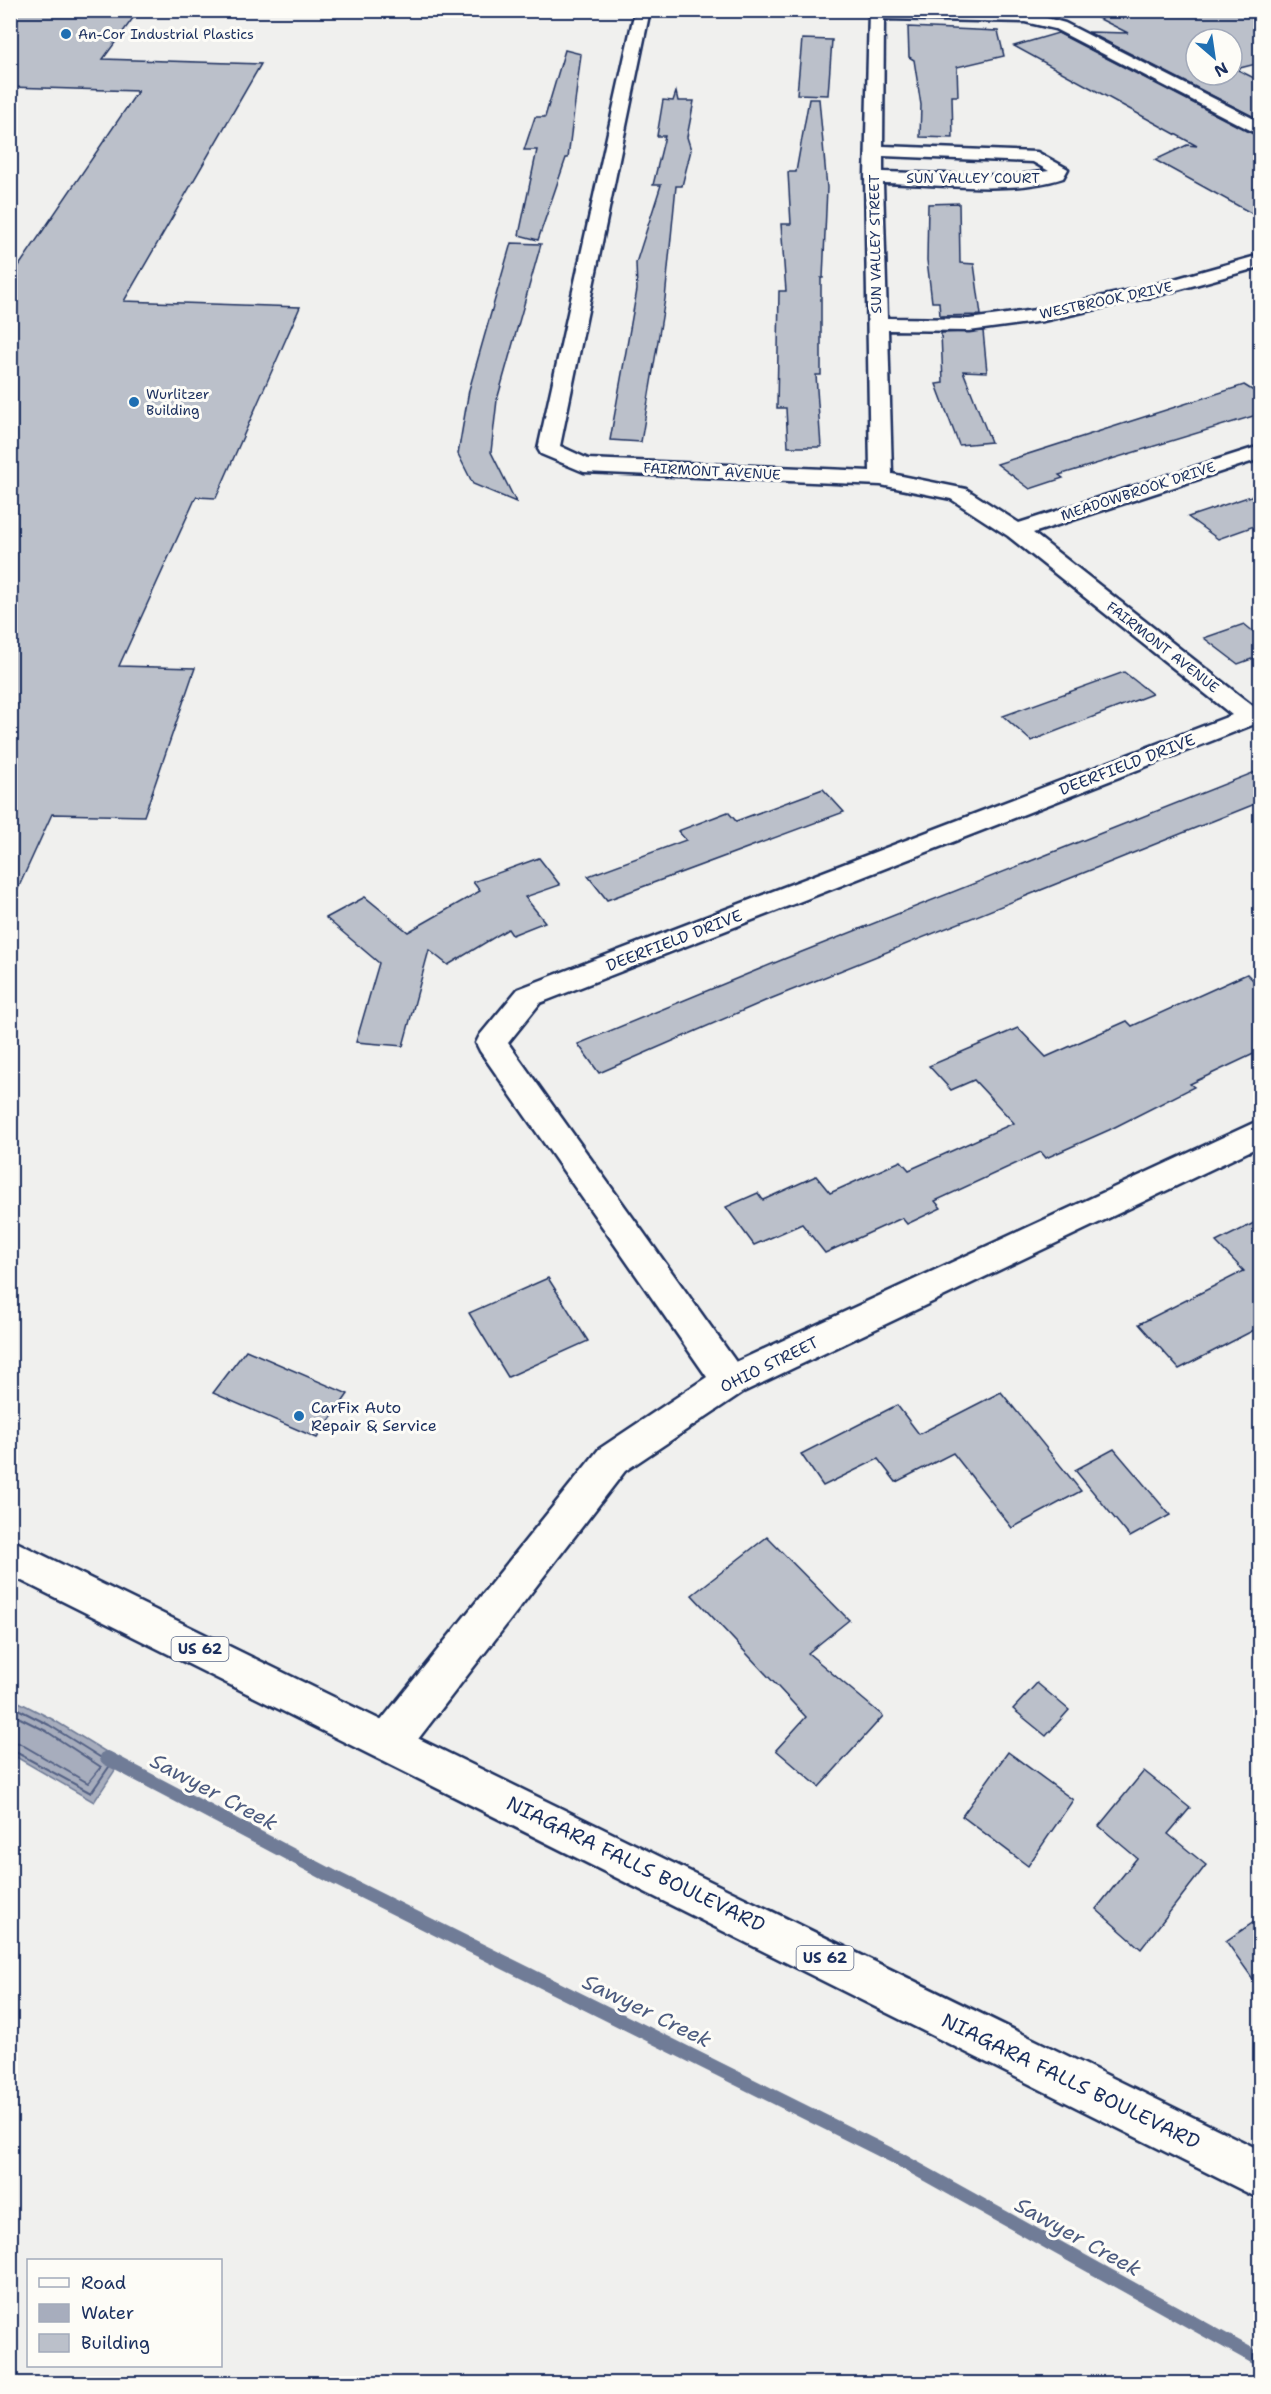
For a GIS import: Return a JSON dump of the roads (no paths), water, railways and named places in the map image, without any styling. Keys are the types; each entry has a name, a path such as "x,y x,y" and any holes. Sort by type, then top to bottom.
{"street":[{"name":"FAIRMONT AVENUE","path":"643,10 549,449 584,465 881,478 958,494 1016,531 1255,715"},
{"name":"SUN VALLEY STREET","path":"877,12 874,177 881,478"},
{"path":"877,12 1025,17 1060,26 1260,128"},
{"name":"SUN VALLEY COURT","path":"874,151 1037,157 1059,169 1057,174 1029,180 874,177"},
{"name":"WESTBROOK DRIVE","path":"877,324 967,325 1067,312 1151,292 1260,261"},
{"name":"MEADOWBROOK DRIVE","path":"1016,531 1260,452"},
{"name":"DEERFIELD DRIVE","path":"730,1381 491,1043 529,996 1255,715"},
{"name":"OHIO STREET","path":"390,1742 612,1460 730,1381 1260,1132"},
{"name":"NIAGARA FALLS BOULEVARD","path":"10,1556 390,1742 1260,2175"}],"water":[{"path":"11,1698 52,1719 121,1761 94,1802 11,1754"}],"waterway":[{"name":"Sawyer Creek","path":"107,1758 335,1878 895,2157 1260,2360"}],"place":[{"name":"An-Cor Industrial Plastics","path":"66,34"},
{"name":"Wurlitzer Building","path":"134,402"},
{"name":"CarFix Auto Repair & Service","path":"299,1416"}]}
